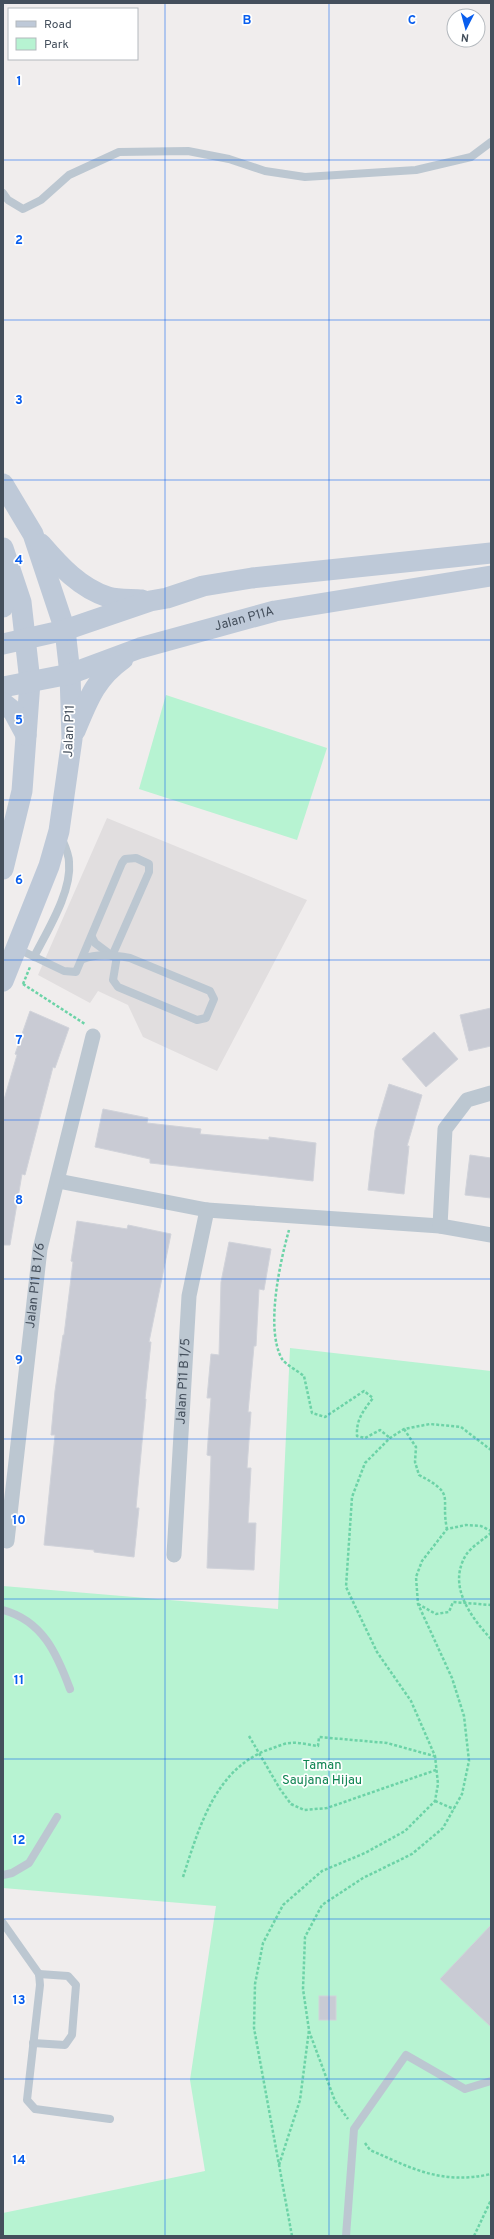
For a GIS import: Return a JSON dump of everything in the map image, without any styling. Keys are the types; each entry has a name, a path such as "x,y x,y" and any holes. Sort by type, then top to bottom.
{"main road":[{"name":"Jalan P11","path":"3,484 33,534 65,630 70,674 72,739 59,831 49,866 3,981"},
{"path":"33,534 60,565 80,584 109,597 150,601"},
{"path":"3,548 21,602 30,682 22,791 3,869"},
{"path":"3,644 65,630 150,601 167,598 203,586 252,578 491,553"},
{"path":"3,572 3,607"},
{"name":"Jalan P11A","path":"3,687 70,674 140,648 275,611 491,576"},
{"path":"72,739 91,691 108,670 140,648"},
{"path":"3,703 13,711 26,735"}],"street":[{"name":"Jalan P11 B 1/6","path":"7,1541 40,1249 58,1181 92,1036"},
{"path":"440,1226 445,1129 467,1100 491,1093"},
{"path":"58,1181 207,1210 440,1226 491,1235"},
{"name":"Jalan P11 B 1/5","path":"174,1555 189,1296 207,1210"}],"lane":[{"path":"3,193 8,200 22,209 41,200 69,175 118,152 188,151 229,159 264,171 305,176 416,170 471,157 491,142"},
{"path":"34,957 63,896 68,879 70,861 59,831"},
{"path":"16,948 72,973 76,972 122,863 130,858 136,858 149,864 149,872 114,956 113,980 118,988 197,1020 206,1018 214,999 210,991 130,958 114,956 98,955 82,959"},
{"path":"92,937 95,943 114,956"},
{"path":"3,1610 16,1614 48,1639 59,1657 70,1689"},
{"path":"3,1874 12,1873 29,1863 57,1817"},
{"path":"3,1923 39,1974 40,1985 27,2100 35,2109 110,2118"},
{"path":"33,2042 65,2045 72,2035 76,1985 68,1976 39,1974"},
{"path":"346,2236 354,2129 406,2055 465,2089 491,2081"}],"path":[{"path":"23,984 84,1022 92,1036"},
{"path":"292,1216 279,1268 274,1338 283,1360 304,1376 312,1413 325,1417 364,1391 373,1398 362,1412 357,1425 357,1436 366,1438 380,1430 390,1438"},
{"path":"292,2236 254,2028 255,1984 263,1943 283,1905 322,1871 365,1853 406,1831 435,1801 438,1784 435,1756 411,1701 377,1652 346,1587 352,1497 365,1463 390,1438 404,1429 430,1424 461,1427 491,1450"},
{"path":"404,1429 416,1447 415,1462 419,1475 435,1484 445,1495 446,1508 444,1516 447,1529"},
{"path":"491,1639 463,1602 458,1581 466,1555 491,1532 481,1526 466,1525 447,1529 422,1561 416,1577 418,1604 452,1678 464,1716 469,1761 462,1794 443,1828 412,1854 363,1878 322,1905 305,1937 303,1989 309,2030 335,2101 370,2150 439,2177 476,2178 491,2174"},
{"path":"418,1604 436,1614 449,1612 453,1602 491,1605"},
{"path":"249,1736 283,1794 291,1804 304,1810 327,1808 436,1770"},
{"path":"183,1877 200,1826 212,1799 236,1770 259,1753 290,1742 318,1746 319,1737 387,1743 435,1756"},
{"path":"435,1801 454,1809"},
{"path":"279,2166 300,2100 309,2030"},
{"path":"474,2236 491,2200"}],"shaded area":[{"path":"107,818 307,900 217,1071 143,1037 128,1005 98,991 90,1003 38,975"}],"green space":[{"path":"166,695 327,748 297,840 139,789"},
{"name":"Taman Saujana Hijau","path":"290,1348 491,1371 491,2236 3,2236 3,2213 205,2171 190,2080 216,1906 3,1888 3,1586 278,1609"}],"building":[{"path":"491,1008 491,1046 469,1051 460,1015"},
{"path":"30,1011 69,1028 55,1068 53,1067 25,1175 22,1174 10,1245 3,1245 3,1103 17,1055 15,1054"},
{"path":"434,1032 458,1059 426,1087 402,1059"},
{"path":"389,1084 422,1095 407,1146 409,1146 404,1194 368,1190 375,1130"},
{"path":"103,1109 148,1118 147,1123 201,1129 200,1134 269,1140 269,1137 316,1143 313,1181 150,1163 150,1159 95,1147"},
{"path":"470,1155 491,1158 491,1198 465,1195"},
{"path":"77,1221 127,1229 128,1225 171,1234 149,1342 151,1342 136,1508 139,1508 134,1557 94,1552 94,1550 44,1545 55,1435 51,1435 55,1391 64,1335 73,1262 71,1261"},
{"path":"229,1242 271,1249 264,1290 259,1289 256,1346 254,1346 248,1412 251,1412 247,1468 251,1468 248,1523 256,1523 254,1570 207,1568 211,1456 207,1455 211,1398 207,1398 211,1354 219,1355 221,1282"},
{"path":"491,1925 491,2027 440,1979"},
{"path":"319,1996 336,1996 336,2020 319,2020"}]}
